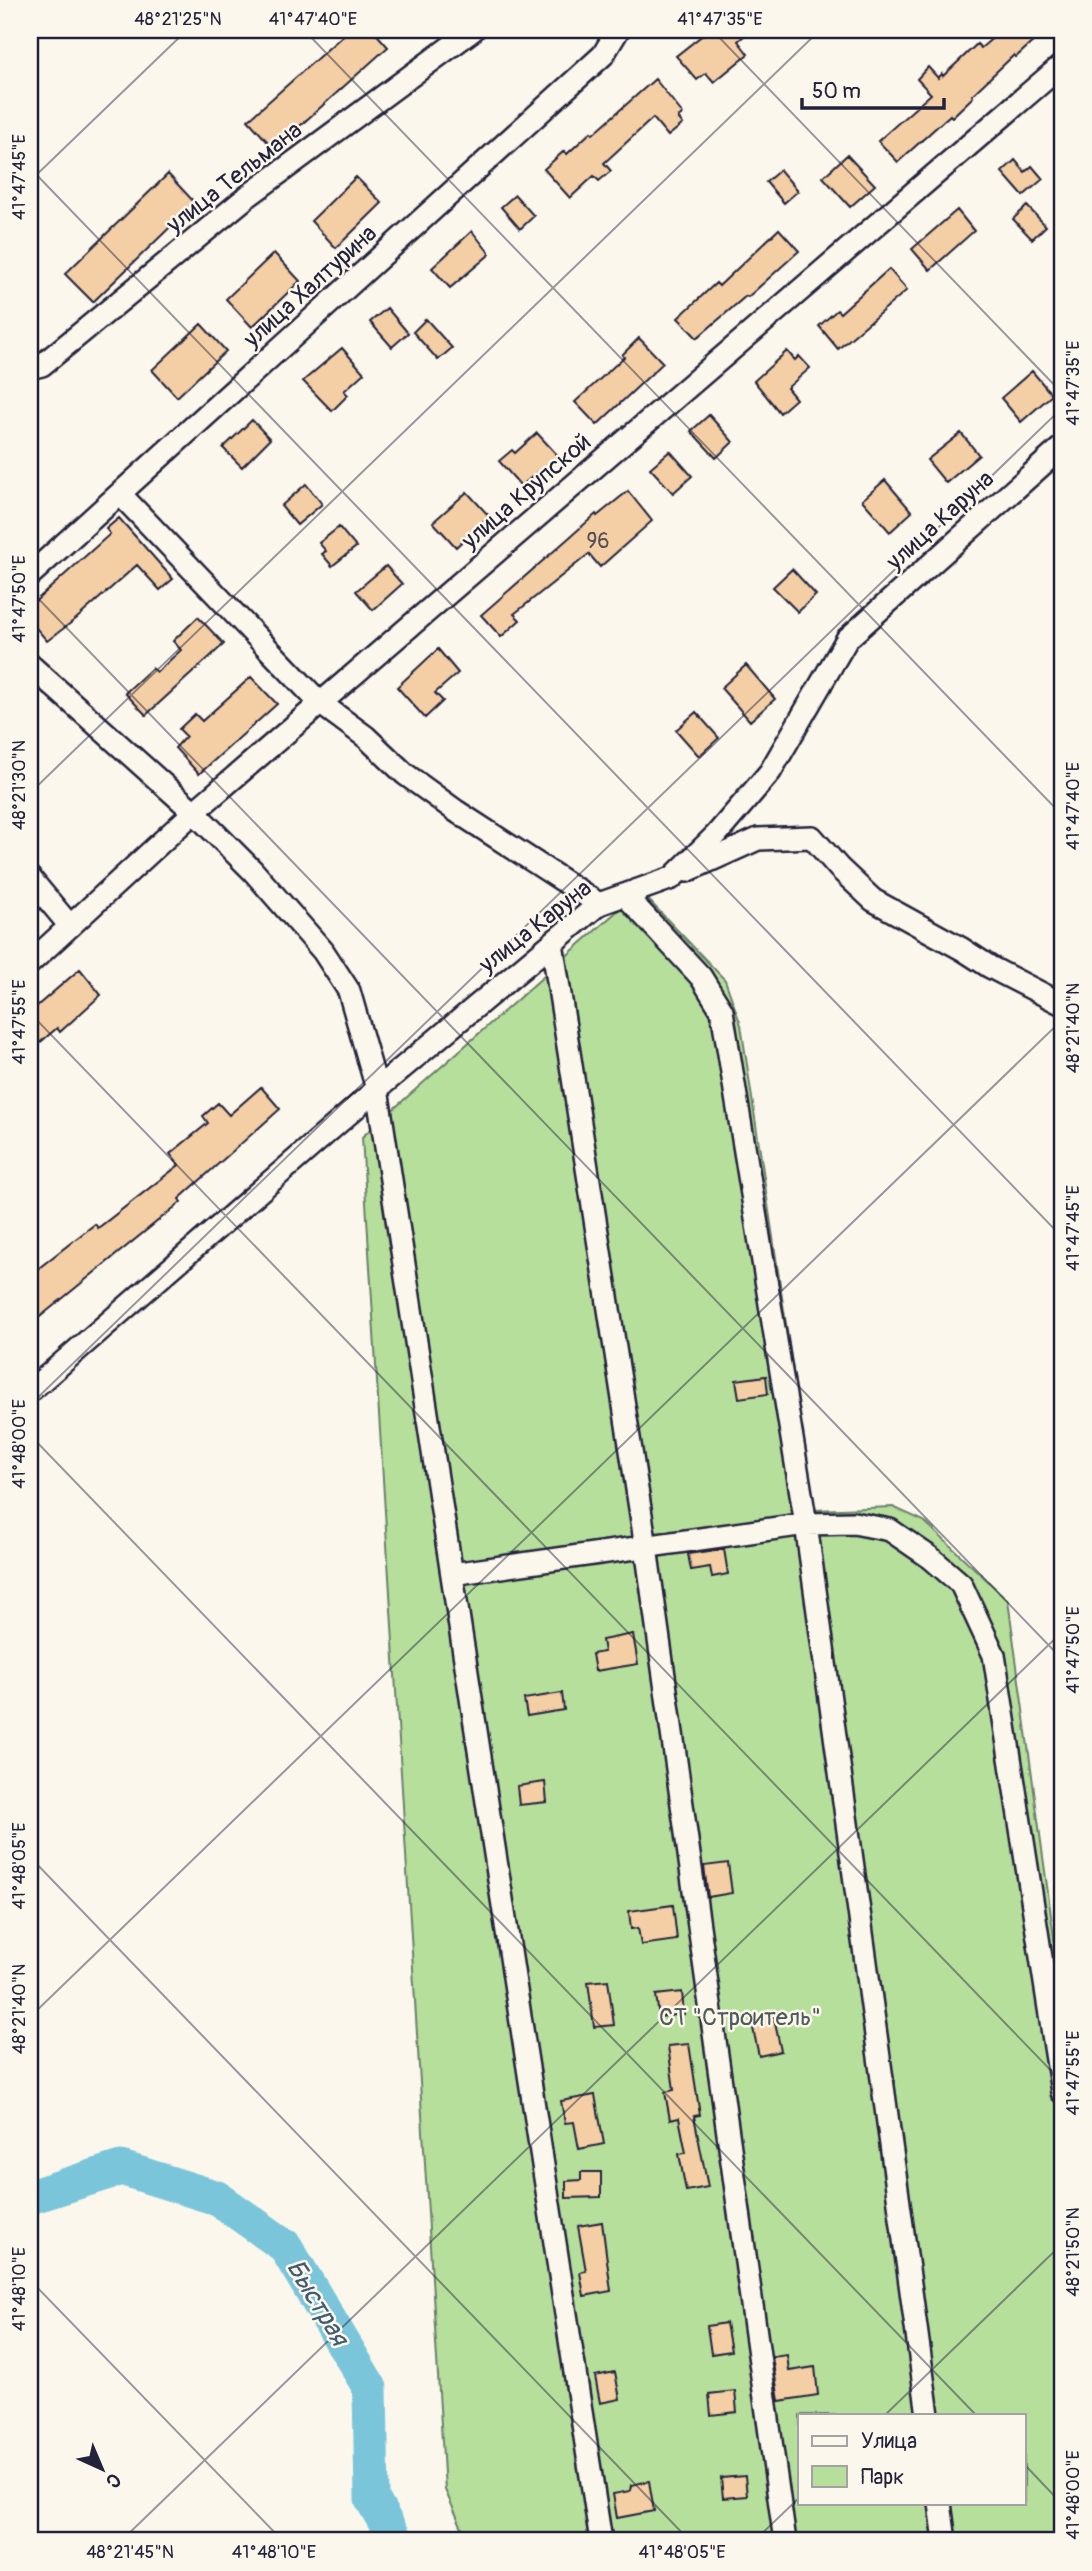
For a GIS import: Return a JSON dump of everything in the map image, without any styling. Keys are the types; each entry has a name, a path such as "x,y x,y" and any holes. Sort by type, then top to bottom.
{"street":[{"name":"улица Тельмана","path":"30,368 42,365 248,196 473,30"},
{"name":"улица Халтурина","path":"30,575 603,55 618,30"},
{"name":"улица Крупской","path":"30,963 194,811 1062,65"},
{"name":"улица Каруна","path":"30,1391 377,1089 599,904 672,878 716,835 770,772 847,639 1062,447"},
{"path":"121,495 320,703 366,737 405,774 599,904"},
{"path":"30,665 194,811 253,871 323,951 349,992 377,1089 601,2541"},
{"path":"672,878 758,839 812,837 839,868 873,900 962,948 990,967 1062,1004"},
{"path":"30,878 70,926"},
{"path":"625,895 701,977 722,1011 806,1524 928,2414"},
{"path":"552,943 646,1547 785,2541"},
{"path":"452,1574 806,1524 854,1523 890,1530 931,1558 961,1584 994,1655 1058,2040 1062,2092"},
{"path":"940,2504 945,2541"}],"green space":[{"name":"СТ \"Строитель\"","path":"640,891 725,980 741,1025 814,1510 893,1507 924,1521 1008,1600 1062,1996 1062,2541 468,2541 445,2490 362,1137"}],"building":[{"path":"349,30 373,30 388,47 274,149 248,120"},
{"path":"709,30 751,30 738,41 748,54 714,82 706,73 697,80 676,56"},
{"path":"1002,30 1046,30 1016,57 1014,55 952,117 950,115 898,162 878,141 931,94 917,79 928,67 938,78 942,74 943,76 977,44 981,48"},
{"path":"655,79 683,114 678,118 683,124 668,136 653,118 604,163 611,171 599,181 594,176 570,198 544,169 564,151 567,154 591,132 593,134"},
{"path":"847,155 875,185 850,207 823,177"},
{"path":"1015,160 1025,172 1032,166 1043,179 1023,196 1002,172"},
{"path":"780,170 798,191 784,203 766,182"},
{"path":"168,174 195,203 93,302 65,274"},
{"path":"356,177 382,203 336,248 311,221"},
{"path":"515,195 534,216 520,229 501,207"},
{"path":"1027,206 1046,226 1032,239 1013,219"},
{"path":"957,210 974,231 930,270 912,249"},
{"path":"779,229 799,251 697,338 678,318 716,283 719,286"},
{"path":"472,231 490,254 450,288 432,268"},
{"path":"274,253 300,281 252,327 226,299"},
{"path":"889,269 907,290 838,349 819,326 837,310 840,313"},
{"path":"387,308 408,333 392,347 370,322"},
{"path":"426,319 452,348 438,360 413,332"},
{"path":"201,324 226,351 177,397 152,370"},
{"path":"639,338 663,363 597,425 575,402 624,357 622,355"},
{"path":"342,348 364,373 344,391 348,395 332,411 303,381"},
{"path":"787,351 795,360 799,356 810,368 787,388 796,399 780,413 754,381"},
{"path":"1032,371 1052,395 1021,422 1001,398"},
{"path":"709,415 733,442 716,458 691,431"},
{"path":"252,420 270,439 242,467 223,448"},
{"path":"537,433 560,458 541,475 538,472 521,486 499,461 512,450 515,453"},
{"path":"961,433 979,455 946,483 927,460"},
{"path":"670,451 692,476 673,493 650,468"},
{"path":"885,480 912,512 890,532 862,500"},
{"path":"306,484 322,504 297,525 281,506"},
{"path":"628,491 652,521 600,567 589,554 514,614 520,620 501,637 481,615 596,514 597,516"},
{"path":"467,492 489,516 456,547 433,522"},
{"path":"119,518 173,579 160,590 137,565 47,641 30,621 30,606 110,534 106,529"},
{"path":"339,527 356,547 332,566 322,554 326,551 319,543"},
{"path":"386,566 402,584 373,610 356,591"},
{"path":"792,569 816,595 798,612 773,587"},
{"path":"198,617 224,644 146,715 125,693 152,668 157,672 181,650 173,641"},
{"path":"438,649 458,673 435,693 443,701 425,718 397,687"},
{"path":"746,665 775,699 750,721 721,688"},
{"path":"251,677 277,704 199,774 175,748 186,736 179,729 195,714 202,721"},
{"path":"696,712 719,738 699,756 676,730"},
{"path":"80,969 101,995 60,1032 57,1028 30,1051 30,1012"},
{"path":"261,1087 280,1109 179,1199 181,1202 30,1325 30,1275 95,1224 98,1228 179,1165 170,1154 208,1123 203,1116 218,1103 229,1115"},
{"path":"766,1376 768,1394 739,1398 736,1380"},
{"path":"724,1549 728,1574 712,1577 710,1567 691,1570 688,1554"},
{"path":"633,1634 638,1664 595,1671 592,1654 604,1652 602,1640"},
{"path":"562,1693 564,1710 527,1716 524,1699"},
{"path":"545,1782 547,1802 519,1805 517,1786"},
{"path":"728,1863 732,1893 708,1897 704,1866"},
{"path":"673,1905 677,1940 641,1945 638,1928 631,1929 629,1911"},
{"path":"608,1980 614,2025 594,2027 588,1982"},
{"path":"682,1992 684,2014 659,2017 656,1995"},
{"path":"773,2014 781,2051 759,2056 751,2019"},
{"path":"689,2044 700,2115 694,2116 708,2187 686,2191 679,2154 686,2153 679,2118 670,2120 665,2092 674,2090 668,2046"},
{"path":"595,2095 604,2144 579,2149 574,2122 565,2123 561,2101"},
{"path":"581,2172 601,2172 601,2197 566,2198 566,2181 581,2180"},
{"path":"602,2222 611,2291 584,2296 580,2272 586,2271 578,2226"},
{"path":"726,2323 731,2351 711,2354 707,2326"},
{"path":"787,2355 789,2371 815,2367 818,2395 779,2401 772,2357"},
{"path":"615,2372 620,2399 600,2403 595,2376"},
{"path":"735,2391 737,2412 711,2415 709,2394"},
{"path":"745,2476 747,2496 723,2498 721,2478"},
{"path":"649,2481 654,2511 617,2518 613,2494 630,2491 631,2485"}],"waterway":[{"name":"Быстрая","path":"30,2197 121,2168 217,2198 285,2246 370,2388 372,2499 396,2541"}]}
